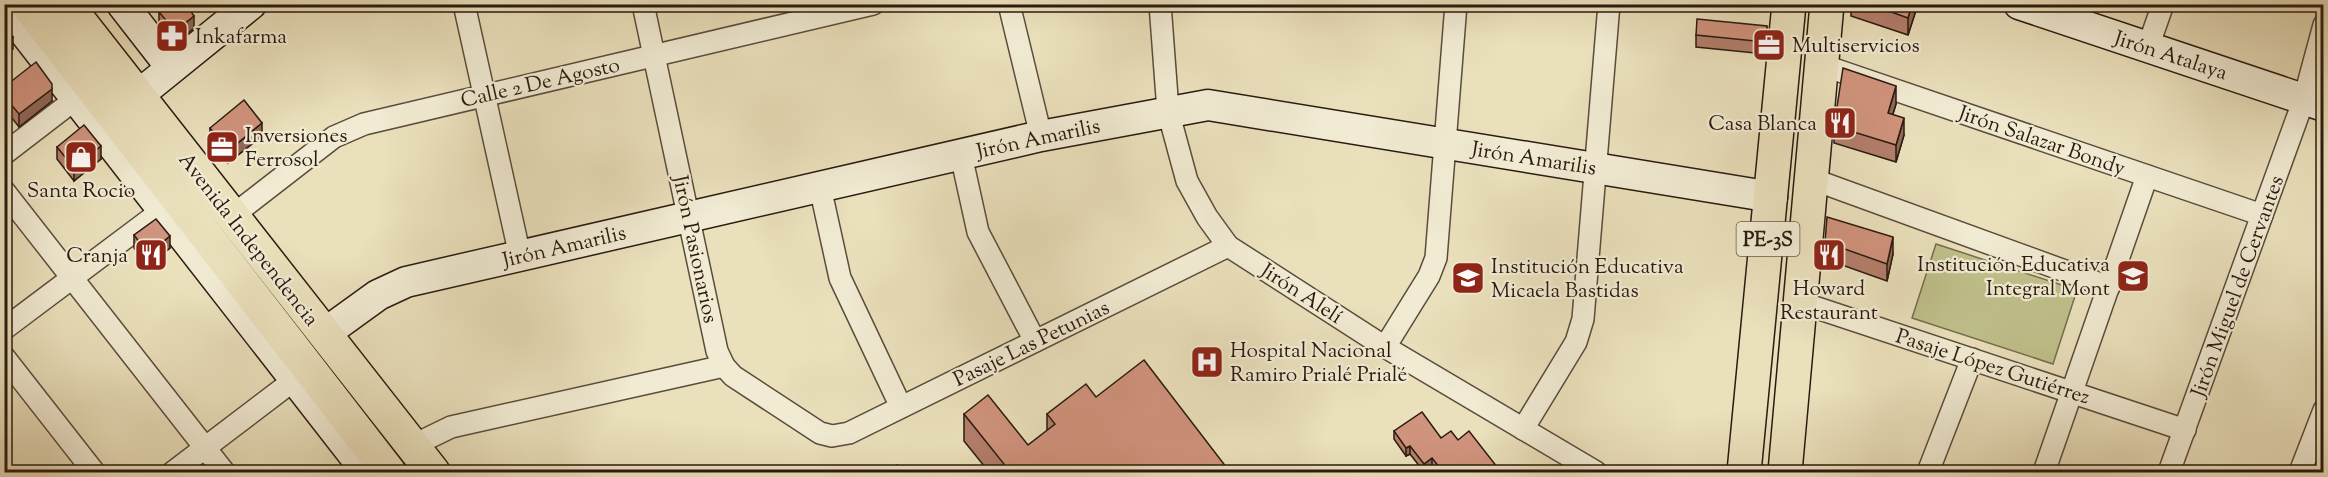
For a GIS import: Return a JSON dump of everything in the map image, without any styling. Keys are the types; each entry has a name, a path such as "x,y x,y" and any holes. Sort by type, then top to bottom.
{"main road":[{"name":"Avenida Independencia","path":"27,4 84,93 125,106 232,216 433,472"},
{"name":"Avenida Independencia","path":"66,4 125,106 170,205 301,374 388,472"},
{"name":"PE-3S","path":"1744,472 1789,4"},
{"name":"PE-3S","path":"1785,472 1802,303 1827,4"}],"street":[{"path":"122,4 171,67"},
{"path":"125,106 251,4"},
{"path":"464,4 520,256"},
{"name":"Jirón Pasionarios","path":"643,4 717,351 724,366"},
{"name":"Calle 2 De Agosto","path":"232,216 334,137 364,124 873,4"},
{"path":"1009,4 1041,136"},
{"name":"Jirón Alelí","path":"1160,4 1168,111 1187,181 1207,217 1228,246 1384,347 1596,472"},
{"path":"1384,347 1429,276 1436,258 1456,4"},
{"path":"1523,429 1576,342 1583,320 1609,4"},
{"name":"Jirón Atalaya","path":"2019,4 2314,103"},
{"path":"2148,47 2163,4"},
{"name":"Avenida Independencia","path":"4,6 84,93 170,205"},
{"name":"Jirón Miguel de Cervantes","path":"2169,472 2262,215 2314,103 2324,25"},
{"name":"Jirón Salazar Bondy","path":"1822,65 2262,215"},
{"path":"4,154 84,93"},
{"name":"Jirón Amarilis","path":"324,334 378,295 406,282 1041,136 1208,105 1240,108 1772,197"},
{"path":"961,155 978,232 1035,341"},
{"path":"2044,472 2147,176"},
{"path":"1812,179 2109,287"},
{"path":"820,187 840,278 901,407"},
{"path":"4,191 224,472"},
{"path":"4,329 170,205"},
{"name":"Pasaje Las Petunias","path":"724,366 733,376 820,433 832,436 849,433 1228,246"},
{"name":"Pasaje López Gutiérrez","path":"1802,303 2185,430"},
{"path":"4,357 94,472"},
{"path":"1928,472 1972,359"},
{"path":"412,446 451,427 724,366"},
{"name":"Avenida Independencia","path":"301,374 367,472"},
{"path":"173,472 301,374"},
{"path":"2300,472 2324,410"}],"green space":[{"path":"1936,244 2077,290 2053,364 1912,318"},
{"path":"2323,440 2323,472 2312,472"}],"building":[{"path":"169,4 186,4 194,16 175,31 159,12"},
{"path":"1869,4 1912,4 1908,18"},
{"path":"1697,19 1767,26 1765,42 1696,35"},
{"path":"4,26 13,37 4,43"},
{"path":"36,62 52,84 52,89 19,114 4,96 4,87"},
{"path":"1843,68 1896,86 1888,113 1904,118 1896,145 1834,126"},
{"path":"244,100 262,123 228,151 210,128"},
{"path":"84,125 101,146 74,168 57,147"},
{"path":"1827,217 1893,237 1887,264 1825,242"},
{"path":"156,219 170,236 148,254 134,235"},
{"path":"1144,360 1230,472 992,472 1004,464 964,414 988,395 1028,445 1055,424 1047,414 1086,384 1096,397"},
{"path":"1422,412 1441,438 1451,431 1458,440 1469,431 1501,472 1443,472 1432,458 1424,464 1410,446 1406,448 1394,431"},
{"path":"897,465 902,472 887,472"}],"place":[{"name":"Inkafarma","path":"172,36"},
{"name":"Multiservicios","path":"1769,45"},
{"name":"Casa Blanca","path":"1840,123"},
{"name":"Inversiones Ferrosol","path":"222,147"},
{"name":"Santa Rocio","path":"81,157"},
{"name":"Cranja","path":"151,255"},
{"name":"Howard Restaurant","path":"1829,255"},
{"name":"Institución Educativa Integral Mont","path":"2133,276"},
{"name":"Institución Educativa Micaela Bastidas","path":"1468,278"},
{"name":"Hospital Nacional Ramiro Prialé Prialé","path":"1207,362"}]}
